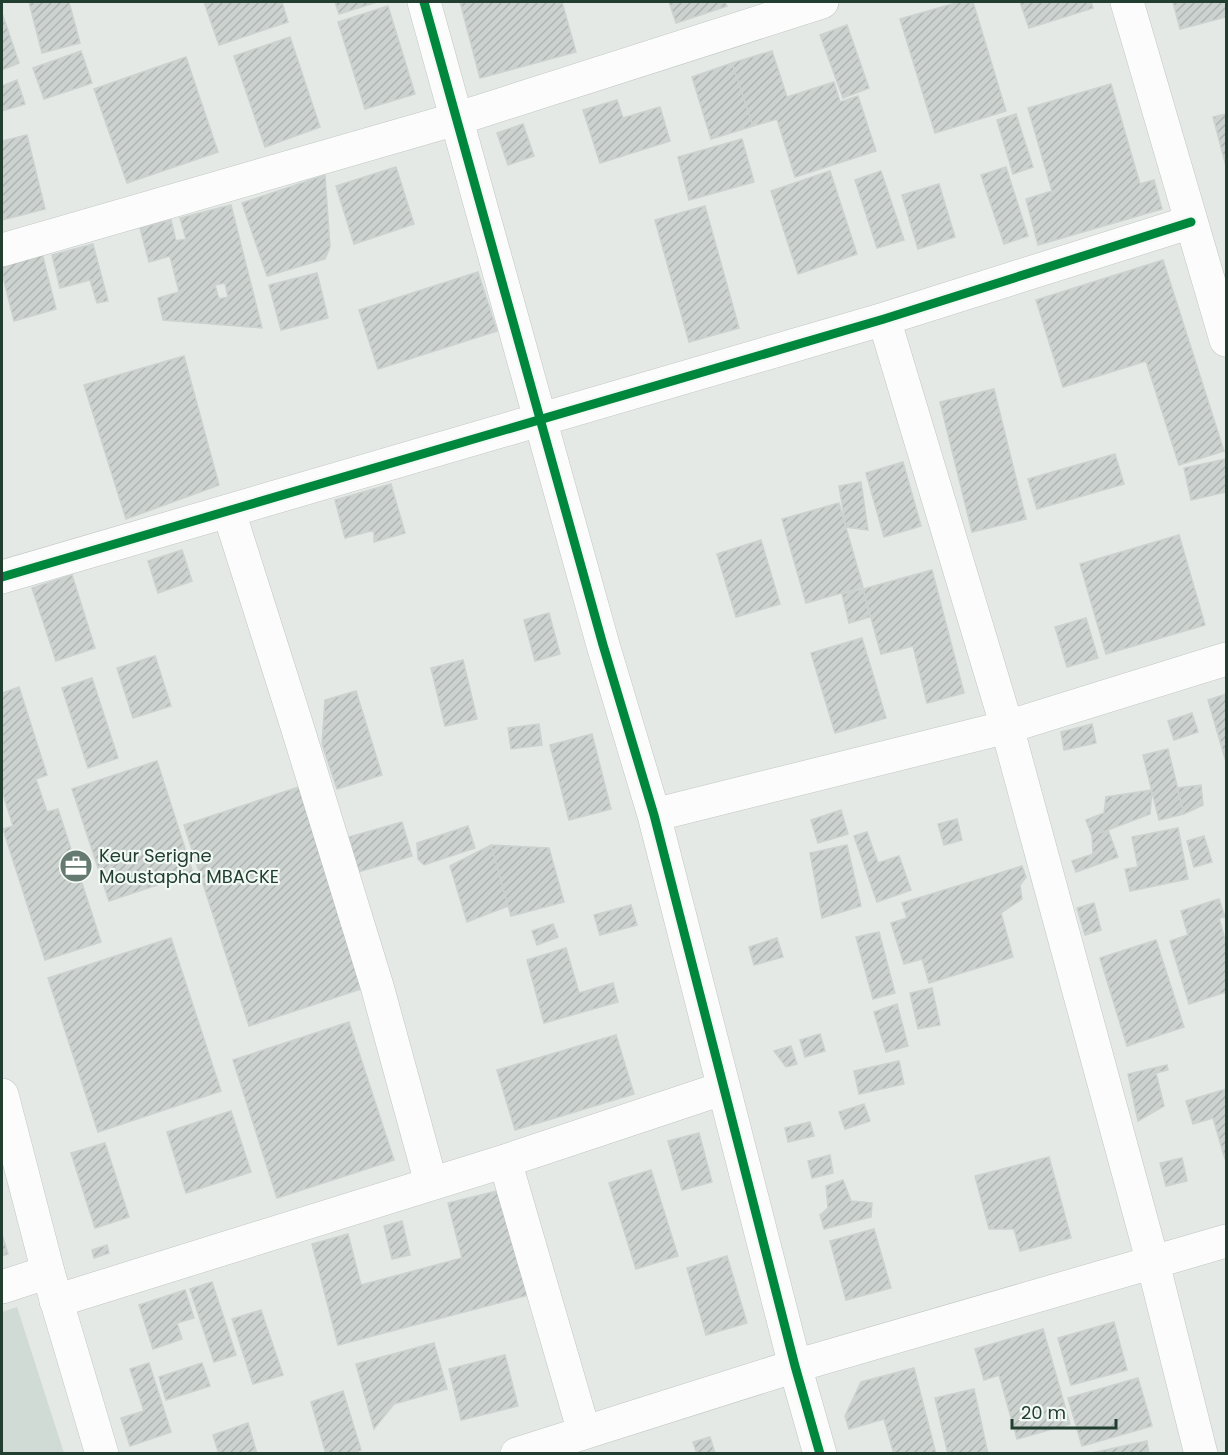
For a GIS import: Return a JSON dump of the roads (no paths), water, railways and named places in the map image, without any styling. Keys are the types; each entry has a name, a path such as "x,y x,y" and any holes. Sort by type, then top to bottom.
{"street":[{"path":"424,2 603,645 654,815 795,1366 820,1454"},
{"path":"2,250 456,119 822,2"},
{"path":"1127,2 1227,340"},
{"path":"2,577 884,319 1191,222"},
{"path":"884,319 1006,727 1153,1263 1201,1454"},
{"path":"229,512 377,986 430,1183"},
{"path":"654,815 1006,727 1227,659"},
{"path":"2,1287 52,1287 430,1183 504,1161 724,1088"},
{"path":"2,1095 52,1287 102,1454"},
{"path":"504,1161 584,1432"},
{"path":"517,1454 795,1366 1227,1241"}],"place":[{"name":"Keur Serigne Moustapha MBACKE","path":"76,866"}]}
